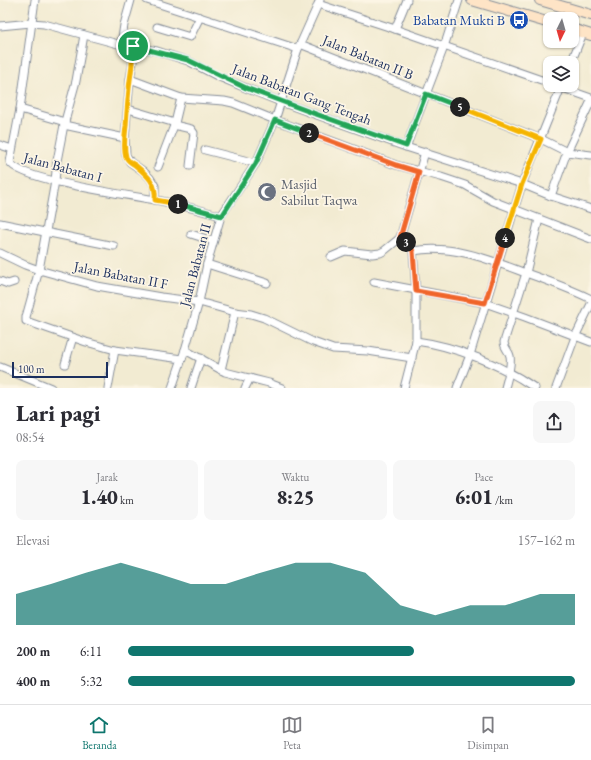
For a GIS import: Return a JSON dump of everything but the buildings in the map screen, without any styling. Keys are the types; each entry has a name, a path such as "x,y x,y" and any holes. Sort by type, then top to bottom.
{"main road":[{"path":"475,0 487,2 543,21"},
{"path":"540,0 591,15"}],"street":[{"name":"Jalan Babatan I","path":"35,0 20,109 10,162 14,168 55,181 110,193 158,200 222,216"},
{"path":"121,44 124,25 131,0"},
{"name":"Jalan Babatan II B","path":"147,0 299,46 541,139 567,152 591,155"},
{"path":"395,29 406,0"},
{"path":"406,146 444,47 459,0"},
{"path":"319,2 543,82"},
{"name":"Jalan Babatan II","path":"172,388 199,302 206,264 222,216 256,163 275,120 299,46 319,2"},
{"path":"157,26 190,38 200,17"},
{"name":"Jalan Babatan Gang Tengah","path":"0,26 31,23 44,24 188,60 246,88 281,102 406,146 522,184 551,196 591,208"},
{"path":"575,56 587,34"},
{"path":"84,35 76,81 57,161 55,181 39,270 26,317 26,322 73,338 117,350 182,359"},
{"path":"134,46 133,81 125,138 126,156 130,162 150,178 155,186 158,200"},
{"path":"133,81 182,98 224,101 396,165 465,185 493,201 591,239"},
{"path":"457,388 470,355 522,184 541,139 557,92"},
{"path":"551,196 567,152 591,99 574,92"},
{"path":"158,167 175,124 182,98"},
{"path":"20,109 65,123 125,138"},
{"path":"130,110 191,129 194,133 190,166"},
{"path":"0,145 12,149"},
{"path":"205,150 256,163"},
{"path":"331,257 345,251 380,253 400,238 425,152"},
{"path":"505,388 509,372 510,355 505,348 504,342 526,273 539,219"},
{"path":"0,223 114,246"},
{"path":"191,234 213,242"},
{"path":"400,238 408,243 413,251 416,291 416,340 404,388"},
{"path":"413,251 425,249 468,253 572,289 591,299"},
{"name":"Jalan Babatan II F","path":"0,253 39,270 96,286 199,302 235,312 251,314 264,318 313,342 333,348 368,351 412,358"},
{"path":"206,264 268,283"},
{"path":"0,281 8,284 14,282"},
{"path":"374,282 485,303 591,342"},
{"path":"556,388 591,304"},
{"path":"221,370 235,312"},
{"path":"65,364 73,338"},
{"path":"416,340 446,346 470,355 509,372 535,388"},
{"path":"108,388 117,350"},
{"path":"185,350 202,358 221,370 282,388"},
{"path":"192,388 202,358"},
{"path":"0,367 51,388"},
{"path":"245,388 250,378"}],"place":[{"name":"Babatan Mukti B","path":"519,20"},
{"name":"Masjid Sabilut Taqwa","path":"267,192"}],"route":[{"path":"131,46 133,46 188,60 218,76 281,102 406,146 426,94 541,139 522,184 485,303 416,291 413,251 408,243 400,238 419,172 396,165 275,120 256,163 222,216 190,207 155,200 155,186 150,178 147,174 130,162 126,155 125,138 130,79 133,62 131,46"}]}
